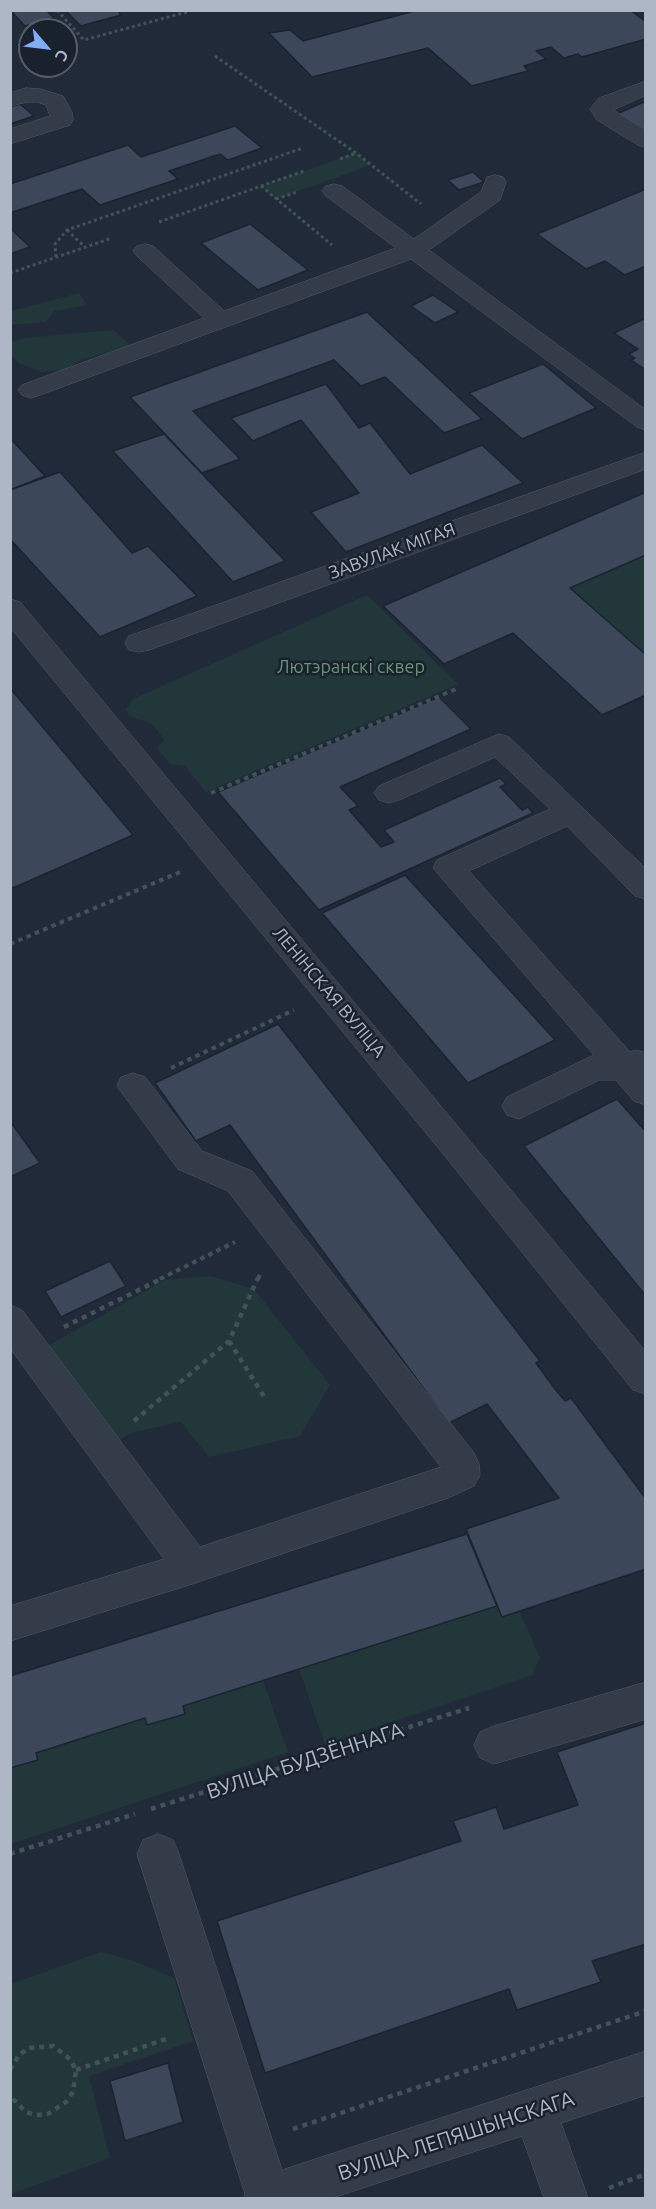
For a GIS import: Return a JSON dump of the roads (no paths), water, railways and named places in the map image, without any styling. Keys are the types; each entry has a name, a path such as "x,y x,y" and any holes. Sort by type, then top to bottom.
{"street":[{"path":"645,87 607,103 602,109 605,115 645,140"},
{"path":"10,100 26,95 40,96 55,101 61,112 62,120 10,137"},
{"path":"31,390 414,250 492,195 495,182"},
{"path":"334,191 645,422"},
{"path":"145,251 220,320"},
{"name":"ЗАВУЛАК МІГАЯ","path":"139,643 645,460"},
{"name":"ЛЕНІНСКАЯ ВУЛІЦА","path":"10,608 330,993 645,1379"},
{"path":"389,793 499,744 571,812 645,888"},
{"path":"571,812 447,868 635,1062 645,1092"},
{"path":"519,1106 595,1067 635,1062"},
{"path":"10,1624 192,1567 448,1482 461,1475 461,1464 240,1181 190,1160 133,1086"},
{"path":"20,1333 192,1567"},
{"path":"494,1745 645,1700"},
{"path":"158,1854 268,2198"},
{"name":"ВУЛІЦА ЛЕПЯШЫНСКАГА","path":"268,2198 645,2073"},
{"path":"535,2111 566,2199"}],"park label":[{"name":"Лютэранскі сквер","path":"351,667"}]}
